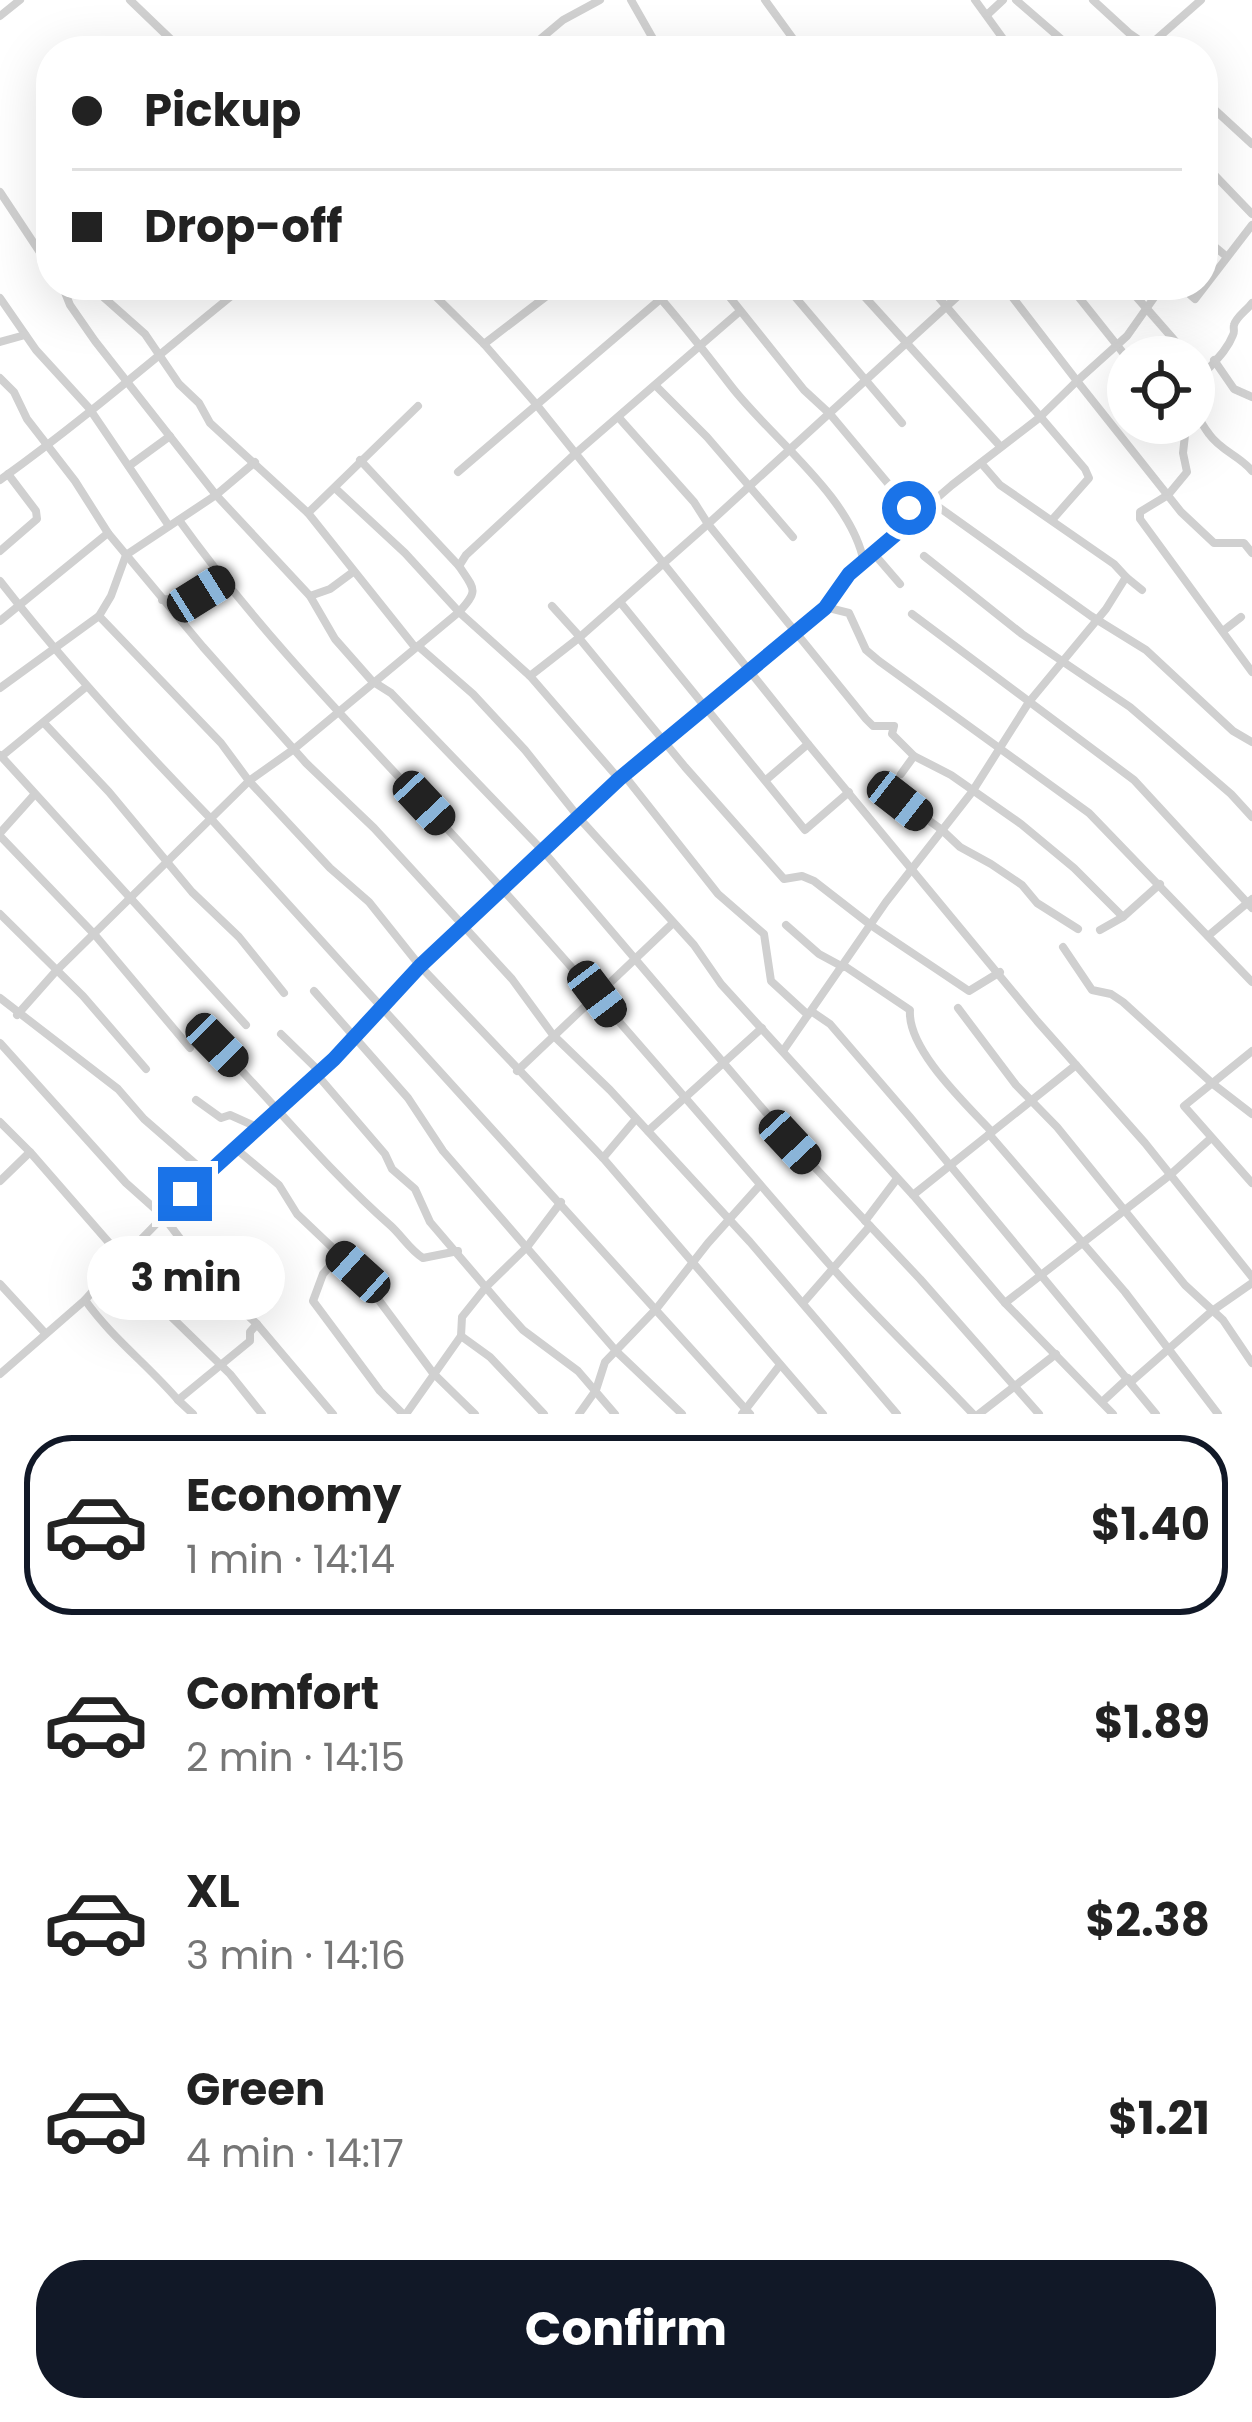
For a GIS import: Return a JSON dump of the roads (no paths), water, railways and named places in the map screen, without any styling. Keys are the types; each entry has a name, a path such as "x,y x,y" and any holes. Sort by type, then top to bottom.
{"street":[{"path":"0,16 20,0"},
{"path":"130,0 167,36"},
{"path":"572,0 578,11"},
{"path":"546,36 600,0"},
{"path":"631,0 651,36"},
{"path":"765,0 791,36"},
{"path":"975,0 1002,36"},
{"path":"988,14 1003,0"},
{"path":"1016,0 1058,36"},
{"path":"1093,0 1133,36"},
{"path":"1163,36 1201,0"},
{"path":"1218,113 1252,144"},
{"path":"1218,179 1252,214"},
{"path":"0,192 36,246"},
{"path":"1218,267 1252,225"},
{"path":"1218,249 1226,256"},
{"path":"0,298 222,581 597,994 832,1267 976,1414 1056,1354"},
{"path":"69,300 95,341 216,495 310,596 335,639 544,852 790,1142 1039,1414"},
{"path":"109,300 145,334 210,423 308,514 416,646 489,710 1005,1303 1113,1414"},
{"path":"0,551 37,519 36,511 4,477 131,382 226,300"},
{"path":"439,300 536,404 808,743 1170,1175 1252,1280 1102,1402"},
{"path":"484,344 542,300"},
{"path":"458,472 659,300"},
{"path":"662,300 853,530 863,563"},
{"path":"731,300 916,517"},
{"path":"798,300 902,423"},
{"path":"867,300 1000,446"},
{"path":"941,300 1089,478 1052,520"},
{"path":"530,676 790,452 953,300"},
{"path":"1015,300 1168,495 1214,543 1244,542 1252,553"},
{"path":"1081,300 1109,336"},
{"path":"1137,300 1169,336"},
{"path":"1124,336 1151,300"},
{"path":"1215,359 1234,334 1237,319 1252,303"},
{"path":"459,566 476,544 575,453 739,312"},
{"path":"0,342 25,335"},
{"path":"0,1374 85,1300 206,1173 356,1039 381,1005 420,966 621,777 797,633 825,608 849,574 1000,446 1040,418 1107,355"},
{"path":"1215,361 1234,389 1252,396"},
{"path":"0,379 14,392 27,419 162,600 294,749 374,828 512,979 553,1035 728,1219 897,1414"},
{"path":"656,386 793,537"},
{"path":"308,514 418,406"},
{"path":"620,418 694,502 873,726 894,726 892,734 914,756 951,775 1021,824 1123,917"},
{"path":"129,466 170,436"},
{"path":"1215,438 1225,452 1252,471"},
{"path":"1184,444 1187,472 1168,495 1140,512 1140,520 1252,672"},
{"path":"17,1015 249,781 459,612 475,590 459,566 360,460"},
{"path":"0,688 50,647 99,616 126,555 255,463"},
{"path":"981,463 1000,484 1114,564 1142,590"},
{"path":"336,489 530,676 718,894 764,934 771,981 830,1024 1156,1414"},
{"path":"933,503 1146,650 1233,731 1252,742"},
{"path":"0,621 108,532"},
{"path":"875,555 900,584"},
{"path":"925,556 1062,663 1130,707 1231,794 1252,818"},
{"path":"310,596 330,589 353,572"},
{"path":"783,1051 971,792 1029,703 1126,577"},
{"path":"0,581 50,647 657,1308 746,1412 780,1364"},
{"path":"162,600 201,594 222,581"},
{"path":"620,602 805,830 849,792"},
{"path":"552,606 775,872 784,879 802,876 814,881 969,992 1000,972"},
{"path":"825,608 849,613 866,650 1088,813 1252,982"},
{"path":"911,614 1134,780 1250,903 1208,936"},
{"path":"99,616 221,742 249,781 330,868 369,902 420,966 517,1071 603,1158 823,1414"},
{"path":"1223,631 1241,617"},
{"path":"86,687 1,755 246,1025"},
{"path":"44,723 284,993"},
{"path":"766,780 808,743"},
{"path":"901,775 914,756"},
{"path":"876,782 1078,929"},
{"path":"34,795 0,834 95,934 190,1048"},
{"path":"1100,930 1123,917 1160,884"},
{"path":"0,914 83,996 146,1069"},
{"path":"517,1071 673,922"},
{"path":"785,925 819,954 910,1010 909,1028 919,1046 1125,1292 1218,1414"},
{"path":"1063,947 1092,991 1123,1002 1252,1114"},
{"path":"314,991 408,1098 443,1151 617,1352 682,1414"},
{"path":"0,998 118,1089 206,1173"},
{"path":"958,1008 1185,1286 1235,1335 1252,1363"},
{"path":"648,1131 762,1028"},
{"path":"281,1034 318,1070 319,1077 386,1154 392,1168 415,1189 430,1222 523,1330 570,1364 615,1414"},
{"path":"0,1043 110,1166 163,1216 216,1286 257,1324 333,1414"},
{"path":"217,1045 413,1252 423,1258 458,1251"},
{"path":"1252,1051 1184,1103 1252,1183"},
{"path":"913,1195 1076,1064"},
{"path":"196,1100 220,1118 230,1115 256,1127"},
{"path":"603,1158 635,1120"},
{"path":"0,1122 111,1245 117,1264 139,1281 262,1414"},
{"path":"1005,1303 1210,1139"},
{"path":"236,1148 279,1185 298,1214 358,1272 433,1372 475,1414"},
{"path":"0,1181 30,1152"},
{"path":"802,1303 896,1180"},
{"path":"579,1414 596,1390 600,1368 760,1185"},
{"path":"340,1255 323,1274 313,1301 380,1390 405,1414 461,1336 462,1317 527,1247 560,1202"},
{"path":"0,1283 45,1334"},
{"path":"85,1300 112,1335 194,1414"},
{"path":"178,1400 250,1341 257,1324"},
{"path":"461,1336 490,1357 544,1414"},
{"path":"0,1359 9,1366"}]}
